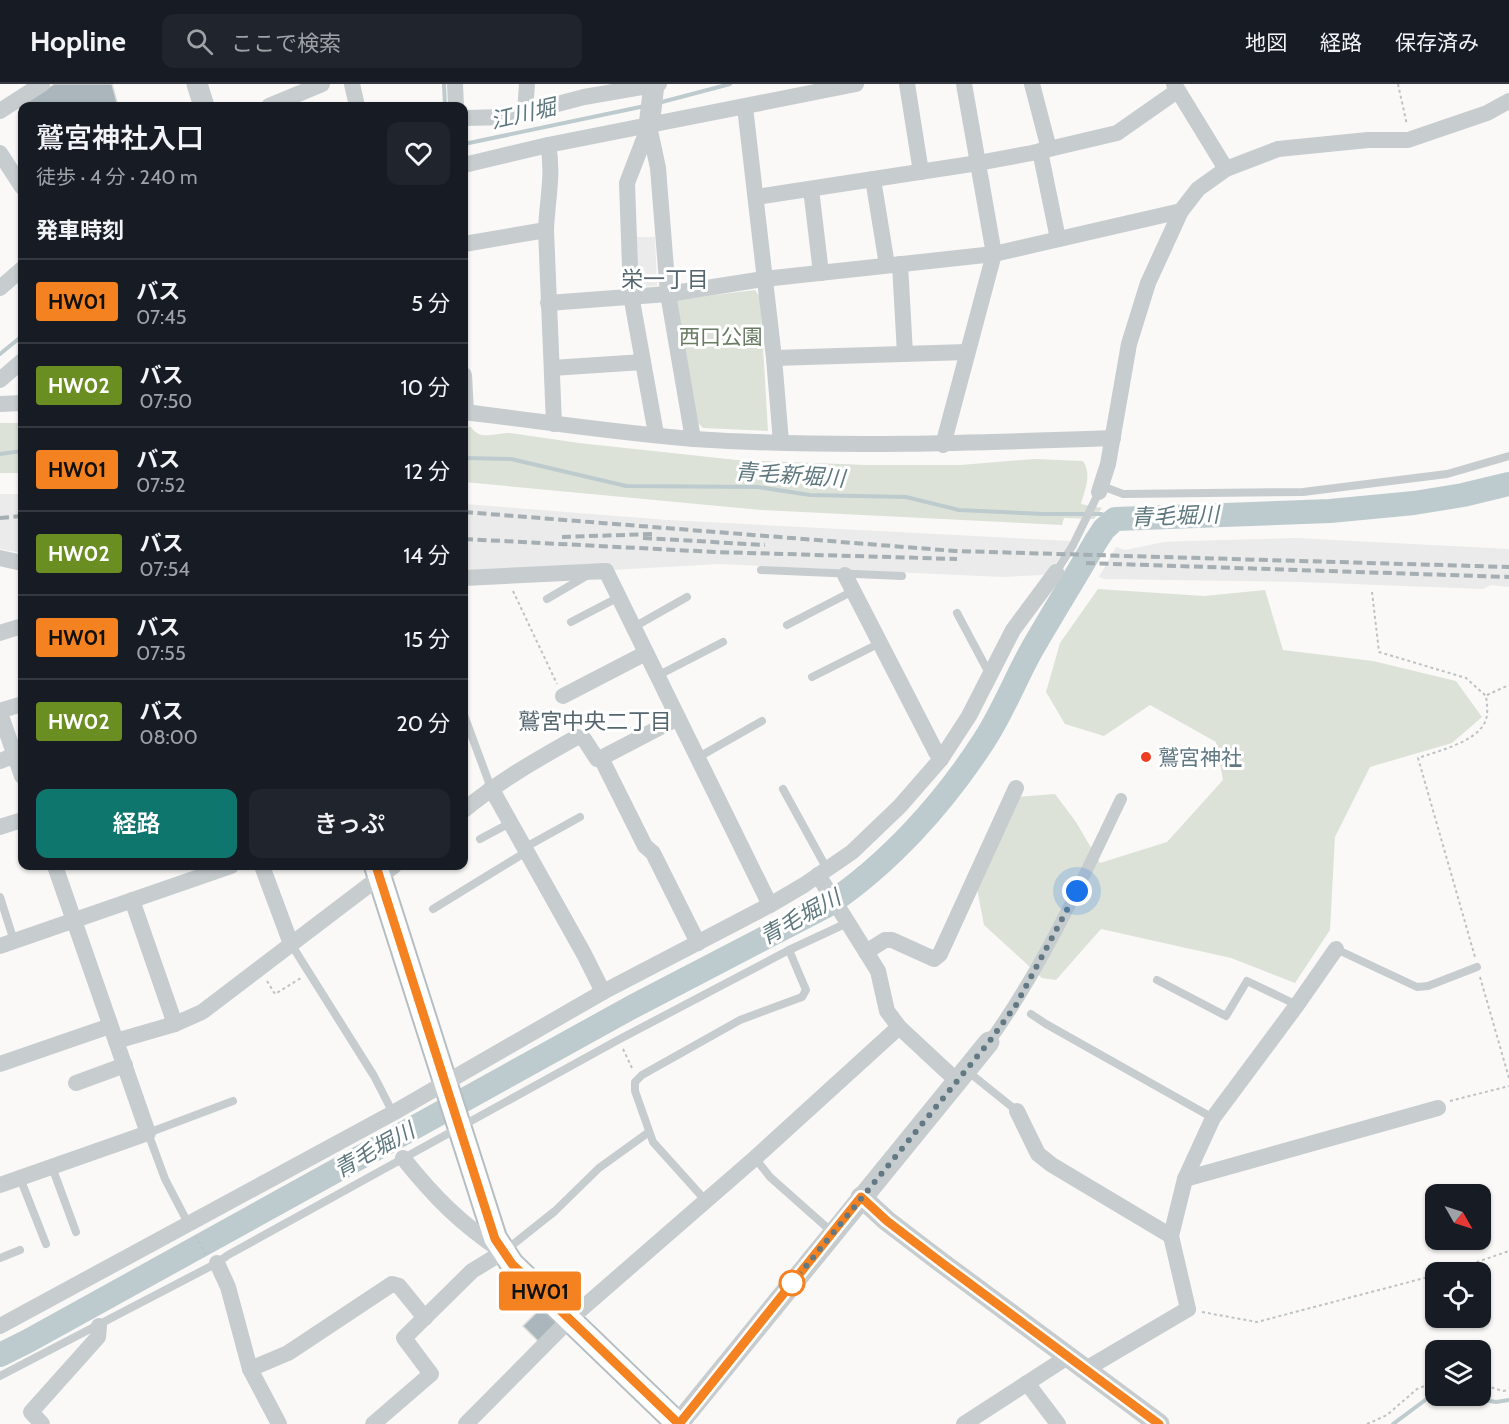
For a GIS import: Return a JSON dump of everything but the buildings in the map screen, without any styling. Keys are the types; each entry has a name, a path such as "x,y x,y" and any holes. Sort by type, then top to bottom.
{"main road":[{"path":"383,870 447,1086 490,1223 503,1252 512,1264 679,1424"}],"street":[{"path":"0,111 42,84"},
{"path":"197,84 203,102"},
{"path":"276,102 302,88 322,84"},
{"path":"352,84 356,102"},
{"path":"454,84 456,102"},
{"path":"525,112 527,84"},
{"path":"468,118 508,117 584,90 655,84 649,126 627,183 631,295 656,434"},
{"path":"468,164 548,145 856,84"},
{"path":"907,84 921,172"},
{"path":"943,445 994,254 964,84"},
{"path":"1032,84 1045,150 1058,239"},
{"path":"756,197 978,163 1117,133 1175,87 1226,169"},
{"path":"1098,492 1113,438 1129,344 1148,283 1180,211 1198,189 1226,169 1278,149 1368,140 1408,140 1488,113 1509,101"},
{"path":"744,107 774,358 781,442"},
{"path":"649,126 658,168 668,294 693,439"},
{"path":"548,145 551,178 546,205 546,230 554,424"},
{"path":"0,153 18,181"},
{"path":"873,179 894,265 905,354"},
{"path":"811,189 821,273"},
{"path":"548,303 668,294 764,279 994,254 1180,211"},
{"path":"468,243 546,230"},
{"path":"0,288 18,272"},
{"path":"774,358 968,352"},
{"path":"552,368 643,362"},
{"path":"0,380 18,364"},
{"path":"0,404 18,403"},
{"path":"468,412 693,439 943,445 1113,438"},
{"path":"0,558 18,562"},
{"path":"468,578 606,571 770,905"},
{"path":"1,1322 190,1228 393,1113 447,1086 603,992 770,905 822,875 852,852 915,791 942,759 969,716 1017,624 1056,572"},
{"path":"846,575 879,643 936,752 942,759"},
{"path":"0,633 18,627"},
{"path":"563,696 646,653"},
{"path":"18,705 0,712 8,758 18,771"},
{"path":"468,807 491,788 577,737 581,737 597,759 678,718"},
{"path":"602,758 645,846 653,853 698,943"},
{"path":"491,788 603,992"},
{"path":"866,952 885,940 892,940 934,958 940,954 1016,788"},
{"path":"679,1424 861,1197 962,1076 1016,1005 1077,891 1121,799"},
{"path":"0,827 18,821"},
{"path":"0,1185 148,1133 56,870"},
{"path":"7,944 219,870"},
{"path":"263,870 291,944"},
{"path":"0,1064 113,1034 175,1024 202,1012 291,944 382,870"},
{"path":"822,875 845,920 878,970 887,1011 899,1027 962,1076"},
{"path":"132,900 175,1024"},
{"path":"1086,1369 1188,1309 1171,1236 1185,1179 1213,1118 1336,950"},
{"path":"466,1424 570,1320 899,1027"},
{"path":"76,1083 125,1065"},
{"path":"1185,1179 1438,1108"},
{"path":"1017,1111 1038,1154 1052,1165 1171,1236"},
{"path":"374,1424 430,1374 404,1338 466,1276 503,1252 455,1215 429,1191 403,1158"},
{"path":"861,1197 887,1221 942,1263 1159,1424"},
{"path":"213,1262 228,1287 250,1369 279,1424"},
{"path":"250,1369 288,1353 392,1284 399,1286 425,1318"},
{"path":"42,1424 31,1412 98,1337 99,1326"},
{"path":"968,1423 1069,1356"},
{"path":"1028,1383 1058,1424"}],"lane":[{"path":"1056,572 1084,524 1098,492 1124,494 1303,492 1448,474 1509,456"},
{"path":"761,570 902,576"},
{"path":"547,598 594,572"},
{"path":"787,624 853,591"},
{"path":"571,622 619,597"},
{"path":"634,627 687,597"},
{"path":"957,613 990,675"},
{"path":"657,676 723,642"},
{"path":"812,677 879,643"},
{"path":"698,758 762,721"},
{"path":"468,726 491,788"},
{"path":"783,789 822,875"},
{"path":"434,909 580,816"},
{"path":"480,839 510,823"},
{"path":"0,897 7,944"},
{"path":"0,1377 99,1326 403,1158 460,1124 845,920"},
{"path":"291,944 374,1076 393,1113"},
{"path":"706,1201 653,1142 635,1091 638,1079 740,1020 802,997 806,990 789,950"},
{"path":"1336,950 1417,987 1428,986 1477,967"},
{"path":"1157,980 1226,1016 1247,981 1297,1005"},
{"path":"1031,1014 1213,1118"},
{"path":"962,1076 1017,1111"},
{"path":"190,1228 165,1179 148,1133 233,1101"},
{"path":"503,1252 555,1211 599,1168 649,1132"},
{"path":"754,1158 770,1177 833,1233"},
{"path":"52,1167 76,1232"},
{"path":"20,1178 46,1244"},
{"path":"0,1258 20,1250"}],"path":[{"path":"1398,84 1406,116 1408,140"},
{"path":"506,575 581,737"},
{"path":"1372,592 1379,652 1466,678 1486,696 1488,711 1484,724 1475,733 1461,743 1418,758 1509,1078"},
{"path":"1486,696 1509,685"},
{"path":"258,969 275,994 310,972"},
{"path":"618,1040 638,1079"},
{"path":"1438,1108 1443,1102 1509,1086"},
{"path":"190,1228 213,1262"},
{"path":"1477,1262 1509,1251"},
{"path":"1188,1309 1257,1322 1425,1278"},
{"path":"1368,1424 1387,1414 1417,1389 1425,1386"},
{"path":"1491,1387 1503,1391 1509,1390"}],"shaded area":[{"path":"635,237 655,237 657,286 638,287"},
{"path":"0,494 18,494 18,552 0,549"},
{"path":"468,504 668,520 1071,541 1049,572 1042,575 1003,577 719,564 468,574"},
{"path":"1296,538 1509,549 1509,587 1491,585 1483,589 1301,582 1104,579 1099,577 1116,547 1125,550 1164,542"}],"green space":[{"name":"西口公園","path":"755,290 760,297 768,431 703,428 697,422 673,300"},
{"path":"0,423 18,423 18,473 0,473"},
{"path":"468,427 484,435 510,433 737,460 867,465 960,465 1035,459 1083,461 1087,477 1081,504 1102,508 1094,519 1064,518 1062,525 761,510 468,482"},
{"path":"1098,589 1204,596 1265,590 1283,650 1373,661 1456,681 1482,717 1452,743 1370,767 1335,837 1330,930 1295,983 1231,958 1101,929 1056,980 1042,978 984,925 974,873 1005,798 1055,794 1076,822 1100,863 1167,842 1223,780 1216,742 1150,705 1104,736 1065,724 1046,692 1060,643"}],"waterway":[{"path":"444,84 445,102"},
{"name":"江川堀","path":"658,103 730,84"},
{"name":"江川堀","path":"468,143 645,106"},
{"name":"江川堀","path":"0,354 18,339"},
{"name":"青毛新堀川","path":"0,454 18,452"},
{"name":"青毛新堀川","path":"468,458 511,459 626,486 758,487 810,495 906,497 959,510 1101,514 1115,519"},
{"name":"青毛堀川","path":"0,1355 632,1007 826,906 849,889 872,871 914,831 969,763 1096,541 1115,519 1330,511 1414,503 1509,484"},
{"path":"1393,1424 1425,1400"},
{"path":"1491,1401 1509,1400"}],"railway":[{"path":"468,512 955,551 1509,567"},
{"path":"0,518 18,516"},
{"path":"562,537 652,534"},
{"path":"643,538 765,545"},
{"path":"468,539 715,552 957,559"},
{"path":"1086,563 1509,577"}],"bus line":[{"name":"HW01","path":"377,870 495,1239 512,1264 679,1424 861,1197 887,1221 942,1263 1159,1424"}],"place":[{"name":"鷲宮神社","path":"1146,757"}],"district":[{"name":"栄一丁目","path":"665,279"},
{"name":"鷲宮中央二丁目","path":"595,721"}],"route":[{"path":"792,1283 789,1287 989,1042 1016,1005 1077,891"}]}
